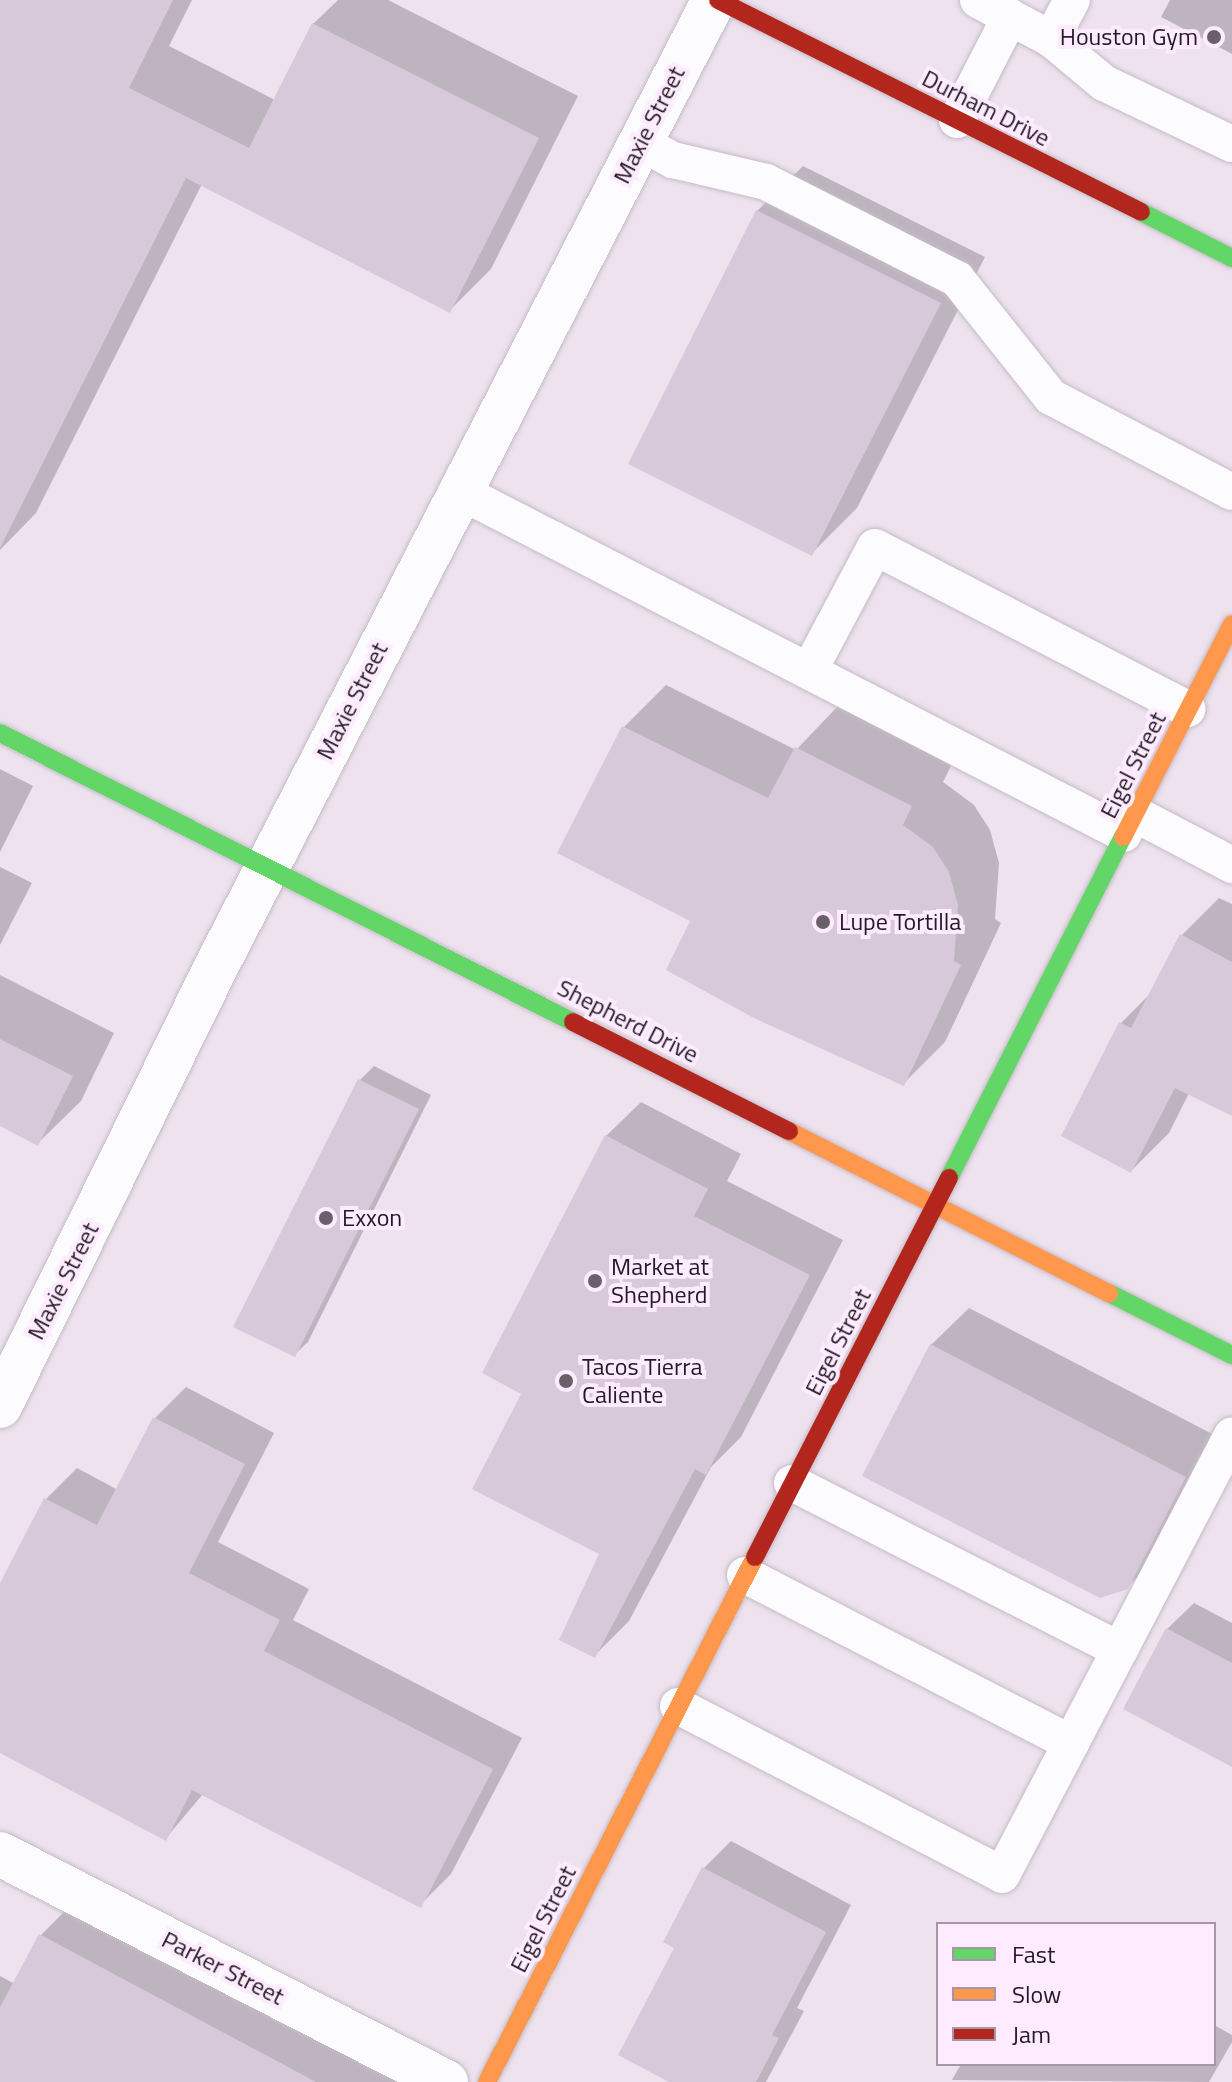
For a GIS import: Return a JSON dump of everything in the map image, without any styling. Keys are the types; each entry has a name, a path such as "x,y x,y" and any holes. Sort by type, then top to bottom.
{"main road":[{"name":"Durham Drive","path":"716,0 1232,258"},
{"name":"Eigel Street","path":"487,2082 1232,624"},
{"name":"Shepherd Drive","path":"0,733 1232,1355"}],"street":[{"name":"Maxie Street","path":"0,1406 459,491 716,0"},
{"name":"Parker Street","path":"0,1854 446,2082"}],"lane":[{"path":"978,0 1051,39 1104,83 1232,144"},
{"path":"1051,39 1072,0"},
{"path":"957,120 1010,17"},
{"path":"640,142 673,160 766,182 957,279 1051,397 1232,492"},
{"path":"459,491 809,671 1130,824 1232,865"},
{"path":"809,671 875,547 1188,709"},
{"path":"678,1706 1002,1875 1232,1435"},
{"path":"792,1483 1120,1650"},
{"path":"745,1575 1071,1743"}],"building":[{"path":"0,0 173,0 129,88 249,148 312,23 539,138 450,313 186,178 0,548"},
{"path":"756,210 941,303 812,556 628,464"},
{"name":"Lupe Tortilla","path":"622,726 768,798 795,747 912,806 903,825 933,847 949,872 958,905 954,961 961,965 904,1086 754,1018 666,970 690,921 557,853"},
{"path":"1180,934 1232,962 1232,1116 1175,1088 1131,1173 1061,1136 1119,1022 1131,1028"},
{"path":"0,1039 73,1076 38,1146 0,1126"},
{"name":"Exxon","path":"358,1079 419,1109 295,1357 233,1327"},
{"path":"605,1135 708,1189 694,1216 810,1275 706,1475 695,1469 595,1658 559,1640 599,1554 472,1489 521,1394 482,1373"},
{"path":"930,1344 1186,1477 1128,1589 1100,1598 862,1476"},
{"path":"153,1417 245,1464 189,1573 280,1620 264,1651 493,1769 421,1908 192,1790 166,1841 0,1753 0,1583 44,1498 97,1525"},
{"path":"1166,1628 1232,1663 1232,1767 1123,1709"},
{"path":"702,1867 826,1932 772,2035 779,2038 756,2082 669,2082 618,2055 674,1948 663,1942"},
{"path":"39,1934 316,2082 0,2082 0,2007"}],"traffic: fast":[{"path":"1141,212 1232,258"},
{"path":"0,733 573,1022"},
{"path":"949,1178 1123,837"},
{"path":"1109,1293 1232,1355"}],"traffic: slow":[{"path":"1123,837 1232,624"},
{"path":"789,1131 1109,1293"},
{"path":"487,2082 755,1557"}],"traffic: jam":[{"path":"718,0 1141,212"},
{"path":"573,1022 789,1131"},
{"path":"755,1557 949,1178"}],"place":[{"name":"Houston Gym","path":"1214,37"},
{"name":"Lupe Tortilla","path":"823,922"},
{"name":"Exxon","path":"326,1218"},
{"name":"Market at Shepherd","path":"595,1281"},
{"name":"Tacos Tierra Caliente","path":"566,1381"}]}
